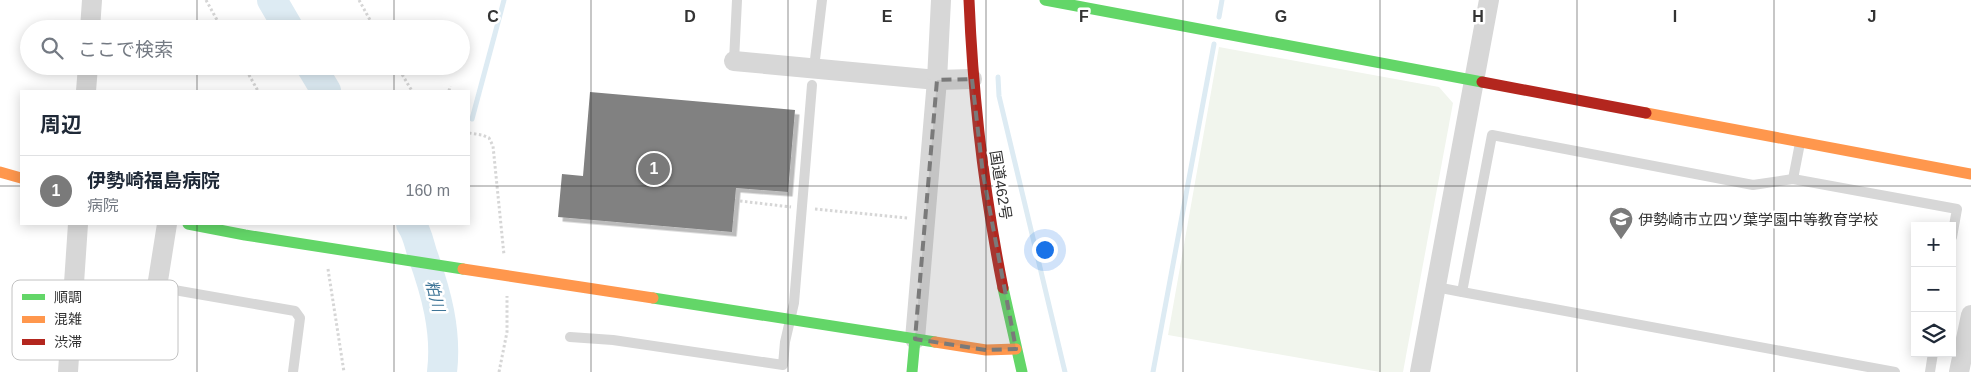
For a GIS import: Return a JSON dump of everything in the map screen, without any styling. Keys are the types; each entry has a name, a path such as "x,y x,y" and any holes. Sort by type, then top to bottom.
{"main road":[{"name":"国道462号","path":"969,0 972,79 986,192 1022,372"},
{"path":"1045,0 1971,174"},
{"path":"0,172 20,178"},
{"path":"210,226 328,248 986,350 1016,349"},
{"path":"912,372 916,339"}],"street":[{"path":"91,20 92,0"},
{"path":"916,339 937,80 941,0"},
{"path":"1420,372 1489,0"},
{"path":"734,61 813,76 937,80 972,79"},
{"path":"86,90 87,75"},
{"path":"74,280 78,225"},
{"path":"158,280 167,225"},
{"path":"1963,371 1971,315"}],"lane":[{"path":"734,61 738,0"},
{"path":"570,337 613,340 783,365 794,303 813,76 822,0"},
{"path":"1462,292 1492,135 1753,185 1793,179 1957,209 1955,222"},
{"path":"1793,179 1800,141"},
{"path":"1436,287 1895,372"},
{"path":"178,290 295,310 300,318 293,372"},
{"path":"1930,372 1932,357"}],"path":[{"path":"206,0 217,20"},
{"path":"359,0 370,20"},
{"path":"249,75 257,90"},
{"path":"402,75 411,90"},
{"path":"449,90 450,86"},
{"path":"470,133 482,134 489,138 493,146 504,260"},
{"path":"740,202 926,220"},
{"path":"327,264 332,284 344,372"},
{"path":"499,372 507,332 507,291"}],"highlighted area":[{"path":"972,79 983,174 1016,349 986,350 915,339 937,80"}],"shaded area":[{"path":"1219,47 1439,87 1453,103 1403,372 1380,372 1168,335"}],"building":[{"path":"590,92 795,110 788,192 736,188 732,232 558,217 562,174 583,176"}],"waterway":[{"name":"粕川","path":"272,0 284,20"},
{"path":"472,119 504,0"},
{"path":"1219,17 1222,0"},
{"path":"1153,372 1214,44"},
{"name":"粕川","path":"316,75 325,90"},
{"path":"998,77 999,96 1065,372"},
{"name":"粕川","path":"412,225 418,238 432,282 439,312 443,342 442,372"}],"traffic: fast":[{"path":"1045,0 1482,82"},
{"path":"193,225 245,235 463,269"},
{"path":"1003,288 1022,372"},
{"path":"653,298 935,342"},
{"path":"912,372 915,339"}],"traffic: slow":[{"path":"1646,113 1971,174"},
{"path":"0,172 20,178"},
{"path":"463,269 653,298"},
{"path":"935,342 986,350 1016,349"}],"traffic: jam":[{"path":"969,0 973,73 980,145 990,217 1003,288"},
{"path":"1482,82 1646,113"}],"place":[{"name":"伊勢崎福島病院","path":"654,169"},
{"name":"伊勢崎市立四ツ葉学園中等教育学校","path":"1621,240"}]}
